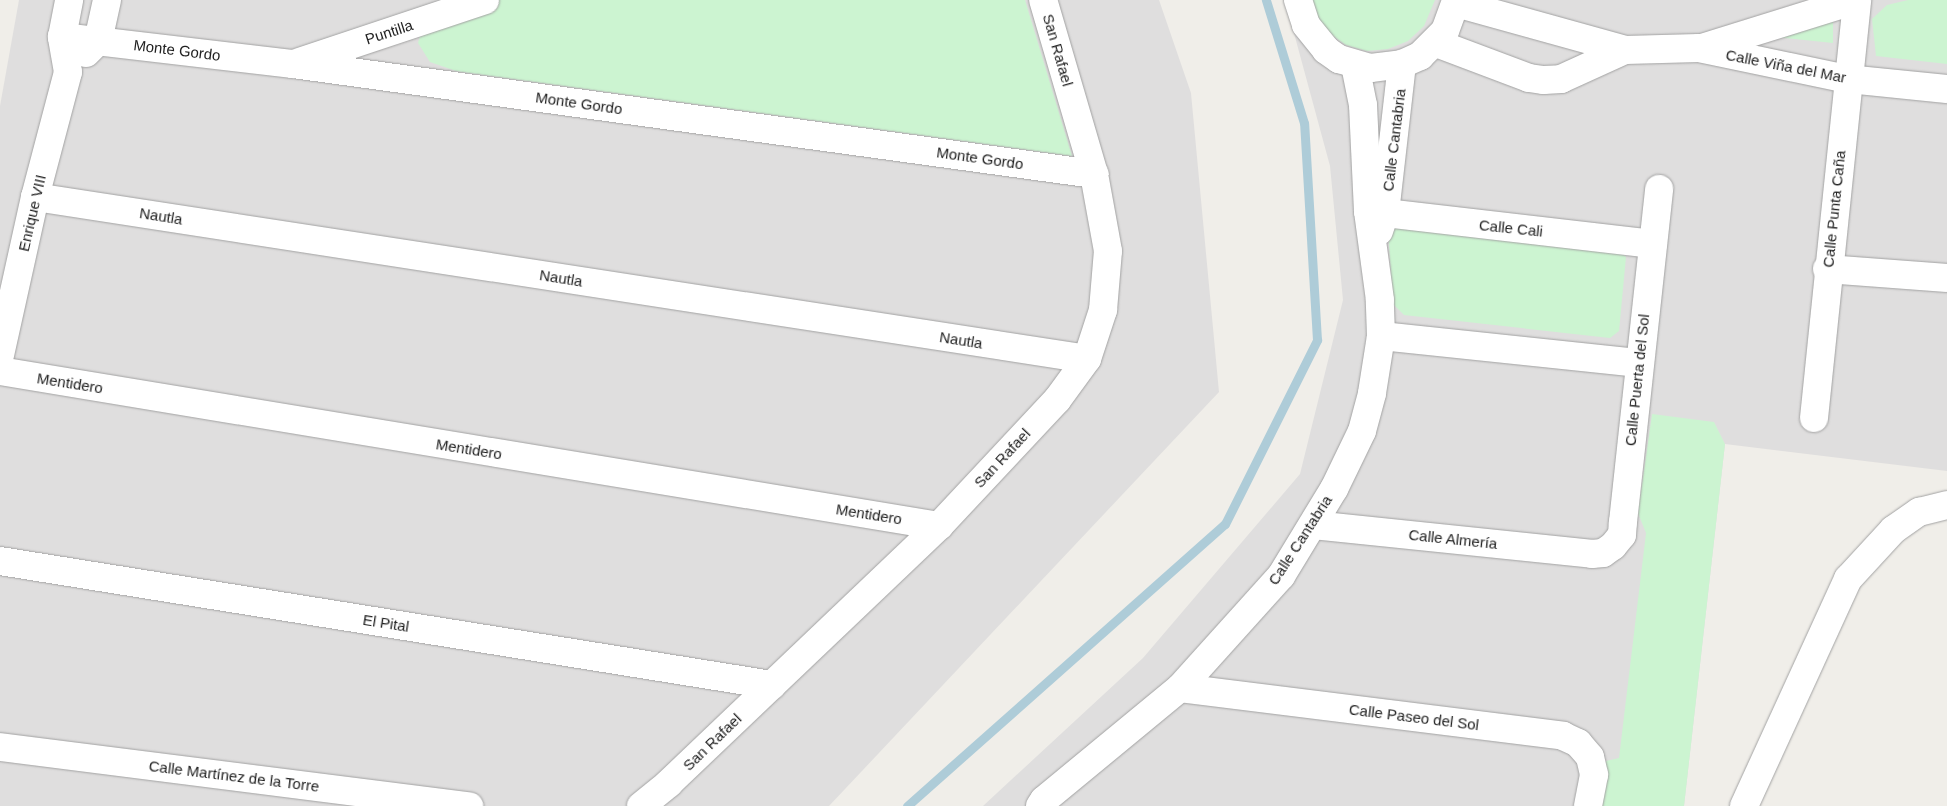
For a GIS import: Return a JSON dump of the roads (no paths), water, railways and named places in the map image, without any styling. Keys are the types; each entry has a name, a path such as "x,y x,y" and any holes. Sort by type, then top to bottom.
{"street":[{"path":"62,36 69,0"},
{"path":"98,41 107,0"},
{"name":"Puntilla","path":"294,64 485,0"},
{"name":"San Rafael","path":"640,806 669,783 939,526 1056,400 1087,359 1103,310 1108,251 1094,174 1043,0"},
{"path":"1298,0 1306,25 1315,39 1339,59 1355,65 1387,68 1402,64 1436,43 1445,31 1456,2"},
{"path":"1699,48 1856,0"},
{"name":"Calle Punta Caña","path":"1814,418 1856,0"},
{"name":"Calle Viña del Mar","path":"1456,2 1625,50 1699,48 1848,78 1947,88"},
{"name":"Monte Gordo","path":"62,36 294,64 1094,174"},
{"name":"Enrique VIII","path":"0,355 35,197 68,72 62,36"},
{"name":"Enrique VIII","path":"68,72 98,41"},
{"name":"Calle Viña del Mar","path":"1436,43 1528,78 1544,80 1561,79 1625,50"},
{"name":"Calle Cantabria","path":"1040,806 1044,800 1180,688 1280,576 1313,525 1362,431 1372,393 1380,336 1374,244 1376,212 1402,64"},
{"name":"Calle Cantabria","path":"1355,65 1363,104 1376,212"},
{"name":"Calle Puerta del Sol","path":"1592,554 1603,553 1622,535 1638,363 1659,188"},
{"name":"Nautla","path":"35,197 1087,359"},
{"name":"Calle Cali","path":"1376,212 1653,244"},
{"path":"1828,269 1947,278"},
{"path":"1380,336 1638,363"},
{"name":"Mentidero","path":"0,372 939,526"},
{"path":"1744,806 1848,579 1893,530 1919,512 1947,505"},
{"name":"Calle Almería","path":"1313,525 1592,554"},
{"name":"El Pital","path":"0,561 772,685"},
{"name":"Calle Paseo del Sol","path":"1180,688 1563,736 1578,743 1590,757 1594,775 1588,806"},
{"name":"Calle Martínez de la Torre","path":"0,747 469,806"}],"waterway":[{"path":"907,806 1225,524 1317,340 1304,123 1266,0"}]}
